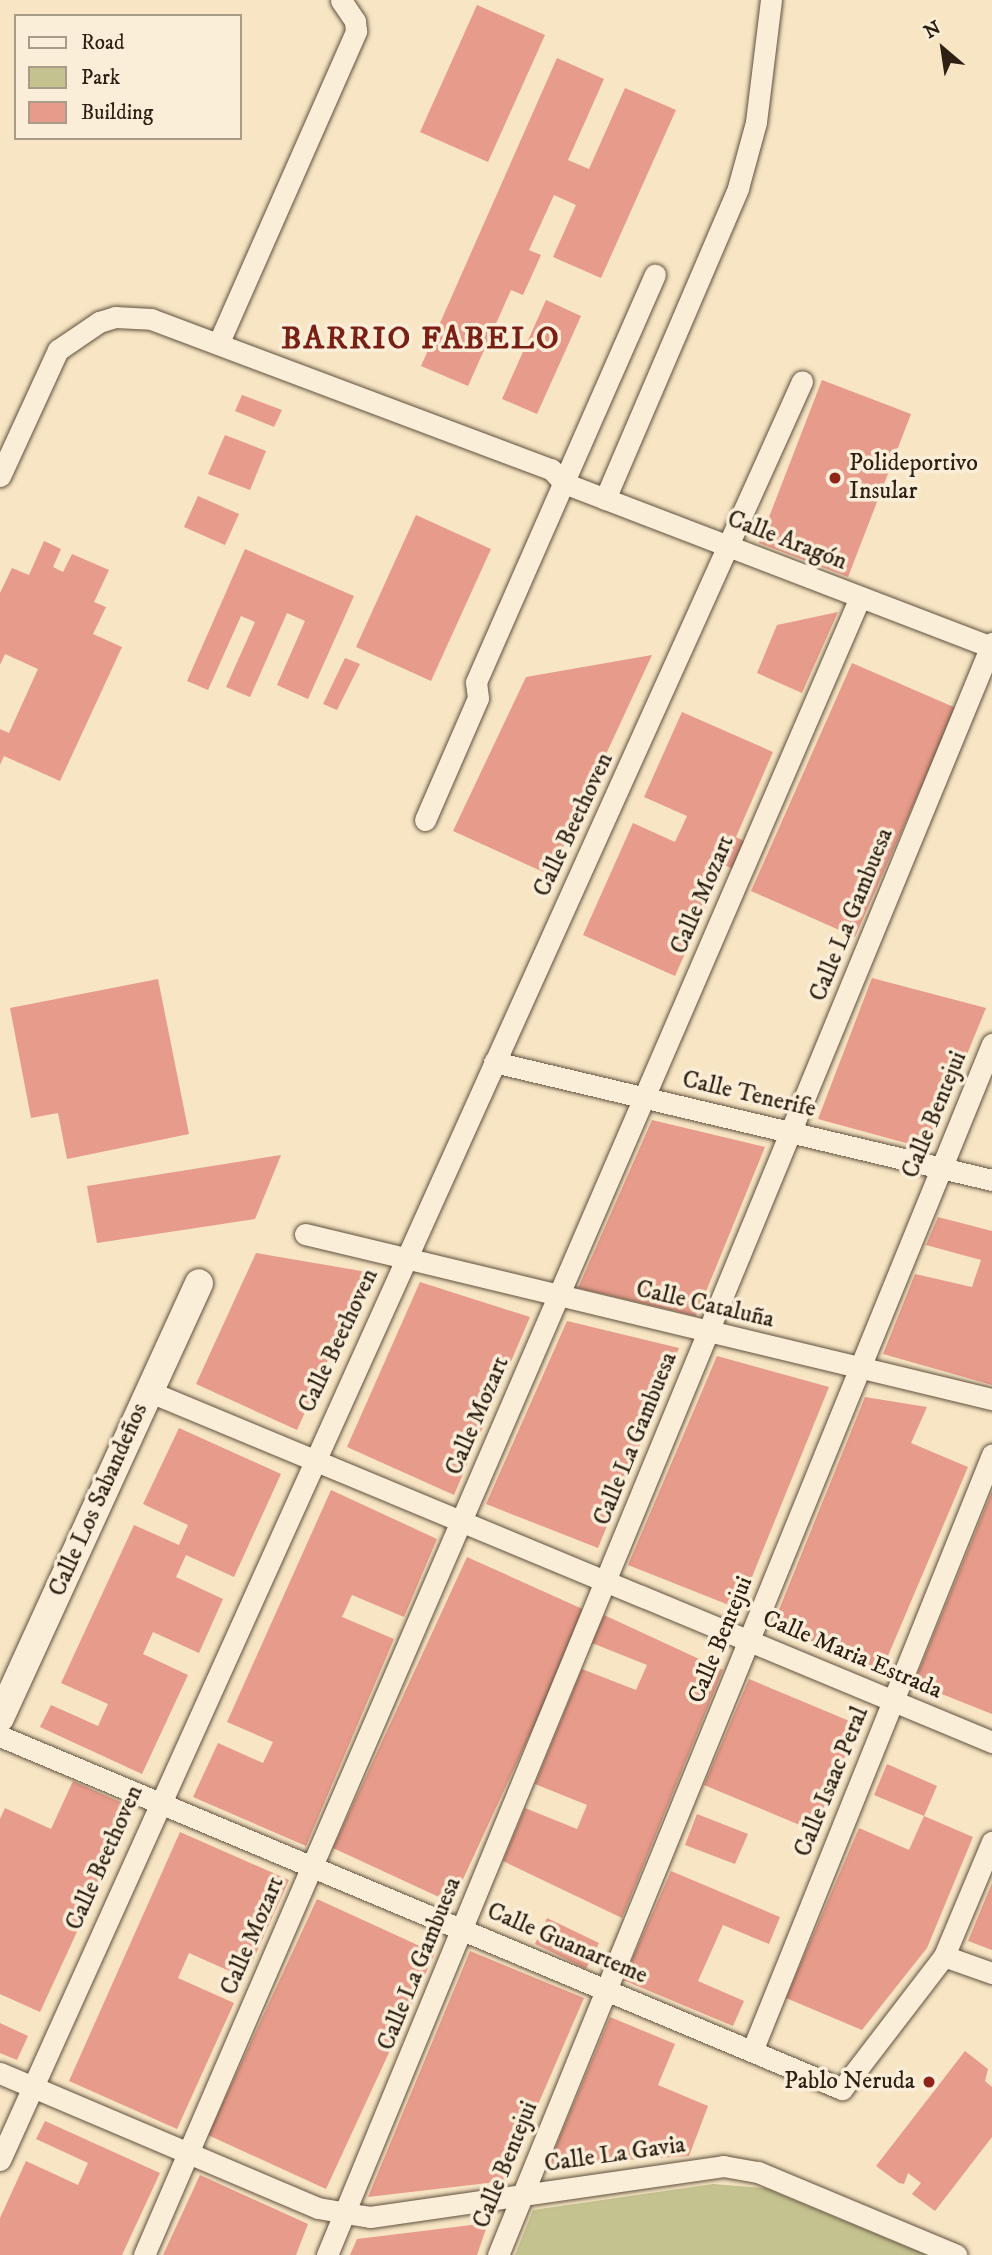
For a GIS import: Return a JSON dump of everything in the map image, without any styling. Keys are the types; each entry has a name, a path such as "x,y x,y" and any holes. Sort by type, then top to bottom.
{"street":[{"path":"219,342 356,31 355,21 341,0"},
{"path":"606,499 738,188 756,122 771,0"},
{"path":"425,820 478,698 476,682 655,275"},
{"name":"Calle Aragón","path":"0,476 49,363 83,329 115,317 167,322 551,469 564,483 992,646"},
{"path":"731,547 802,381"},
{"name":"Calle Beethoven","path":"0,2160 314,1458 731,547"},
{"name":"Calle Mozart","path":"144,2255 860,597"},
{"name":"Calle La Gambuesa","path":"327,2255 992,646"},
{"name":"Calle Bentejui","path":"498,2255 992,1044"},
{"name":"Calle Tenerife","path":"494,1062 992,1180"},
{"name":"Calle Cataluña","path":"305,1234 558,1297 992,1399"},
{"name":"Calle Los Sabandeños","path":"0,1718 199,1283"},
{"name":"Calle Maria Estrada","path":"148,1391 992,1742"},
{"name":"Calle Isaac Peral","path":"752,2051 992,1455"},
{"name":"Calle Guanarteme","path":"0,1736 842,2089 944,1956"},
{"path":"992,1842 944,1956 992,1973"},
{"name":"Calle La Gavia","path":"0,2073 318,2208 370,2217 723,2166 758,2172 956,2255"}],"green space":[{"path":"713,2184 765,2188 926,2255 515,2255 533,2210"}],"building":[{"path":"477,5 545,35 488,162 420,132"},
{"path":"557,58 604,79 568,160 589,169 625,88 676,110 601,278 553,257 576,205 554,195 529,250 541,255 523,295 511,290 468,386 421,366"},
{"path":"546,300 581,316 537,414 502,399"},
{"name":"Polideportivo Insular","path":"822,380 911,414 848,577 759,543"},
{"path":"242,395 282,410 274,427 235,411"},
{"path":"225,435 266,451 250,490 208,474"},
{"path":"198,496 239,514 225,545 184,527"},
{"path":"416,515 491,549 431,681 356,647"},
{"path":"44,541 61,549 53,567 63,572 72,554 109,570 94,602 106,607 93,634 122,647 60,781 4,756 0,765 0,729 9,733 38,669 5,654 0,665 0,593 12,568 29,575"},
{"path":"245,549 354,596 308,699 277,685 305,621 287,613 250,697 226,687 255,622 241,616 208,690 187,681"},
{"path":"838,612 802,693 757,673 777,625"},
{"path":"652,655 550,875 453,831 526,677"},
{"path":"345,658 360,664 337,710 323,704"},
{"path":"852,663 956,708 855,937 751,891"},
{"path":"682,712 773,752 736,837 746,842 734,869 724,865 675,976 583,935 633,823 675,842 687,816 644,797"},
{"path":"872,978 986,1008 928,1149 818,1119"},
{"path":"158,979 189,1134 67,1159 58,1113 31,1118 10,1008"},
{"path":"652,1120 765,1147 696,1316 578,1288"},
{"path":"281,1155 255,1219 97,1243 87,1186"},
{"path":"938,1217 992,1231 992,1385 883,1354 915,1274 972,1287 981,1260 926,1245"},
{"path":"256,1253 367,1272 297,1430 196,1384"},
{"path":"420,1282 530,1317 454,1495 347,1447"},
{"path":"567,1321 679,1348 598,1548 486,1504"},
{"path":"717,1356 829,1387 739,1609 628,1565"},
{"path":"865,1397 927,1407 911,1443 968,1467 882,1670 772,1627"},
{"path":"179,1428 281,1474 234,1577 186,1555 176,1577 223,1599 199,1653 153,1632 143,1654 188,1675 142,1774 40,1727 51,1705 98,1726 108,1704 61,1683 134,1525 179,1545 188,1525 143,1504"},
{"path":"331,1490 437,1539 404,1617 352,1595 342,1617 394,1639 306,1846 193,1797 218,1743 263,1763 273,1742 227,1722"},
{"path":"992,1491 992,1714 914,1683"},
{"path":"467,1557 587,1611 452,1903 333,1848"},
{"path":"604,1615 723,1670 622,1918 503,1861 525,1808 577,1829 587,1805 535,1784 582,1669 636,1690 647,1665 592,1643"},
{"path":"749,1679 859,1725 814,1831 704,1785"},
{"path":"887,1764 937,1786 924,1816 874,1795"},
{"path":"73,1781 134,1808 40,2012 0,1994 0,1819 5,1808 51,1829"},
{"path":"697,1814 748,1834 735,1864 685,1845"},
{"path":"924,1816 973,1837 927,1948 862,2030 786,1998 859,1828 909,1850"},
{"path":"180,1832 289,1880 245,1978 189,1953 178,1978 234,2003 177,2129 69,2081"},
{"path":"671,1871 780,1917 769,1944 723,1925 698,1981 744,2001 733,2026 623,1980"},
{"path":"992,1883 992,1950 968,1941"},
{"path":"317,1899 435,1953 326,2189 208,2135"},
{"path":"547,1918 599,1943 586,1969 535,1944"},
{"path":"470,1951 584,1998 505,2181 368,2197"},
{"path":"610,2017 675,2044 658,2085 708,2106 689,2156 548,2165"},
{"path":"0,2023 28,2036 17,2060 0,2053"},
{"path":"965,2051 988,2069 985,2081 992,2087 992,2137 935,2211 912,2194 921,2183 908,2173 904,2184 899,2183 876,2166"},
{"path":"45,2121 160,2173 122,2255 0,2255 0,2218 26,2161 78,2185 88,2163 36,2139"},
{"path":"200,2175 308,2224 296,2255 163,2255"},
{"path":"488,2223 477,2255 350,2255 357,2239"}],"place":[{"name":"Polideportivo Insular","path":"835,478"},
{"name":"Pablo Neruda","path":"929,2082"}],"district":[{"name":"BARRIO FABELO","path":"421,339"}]}
